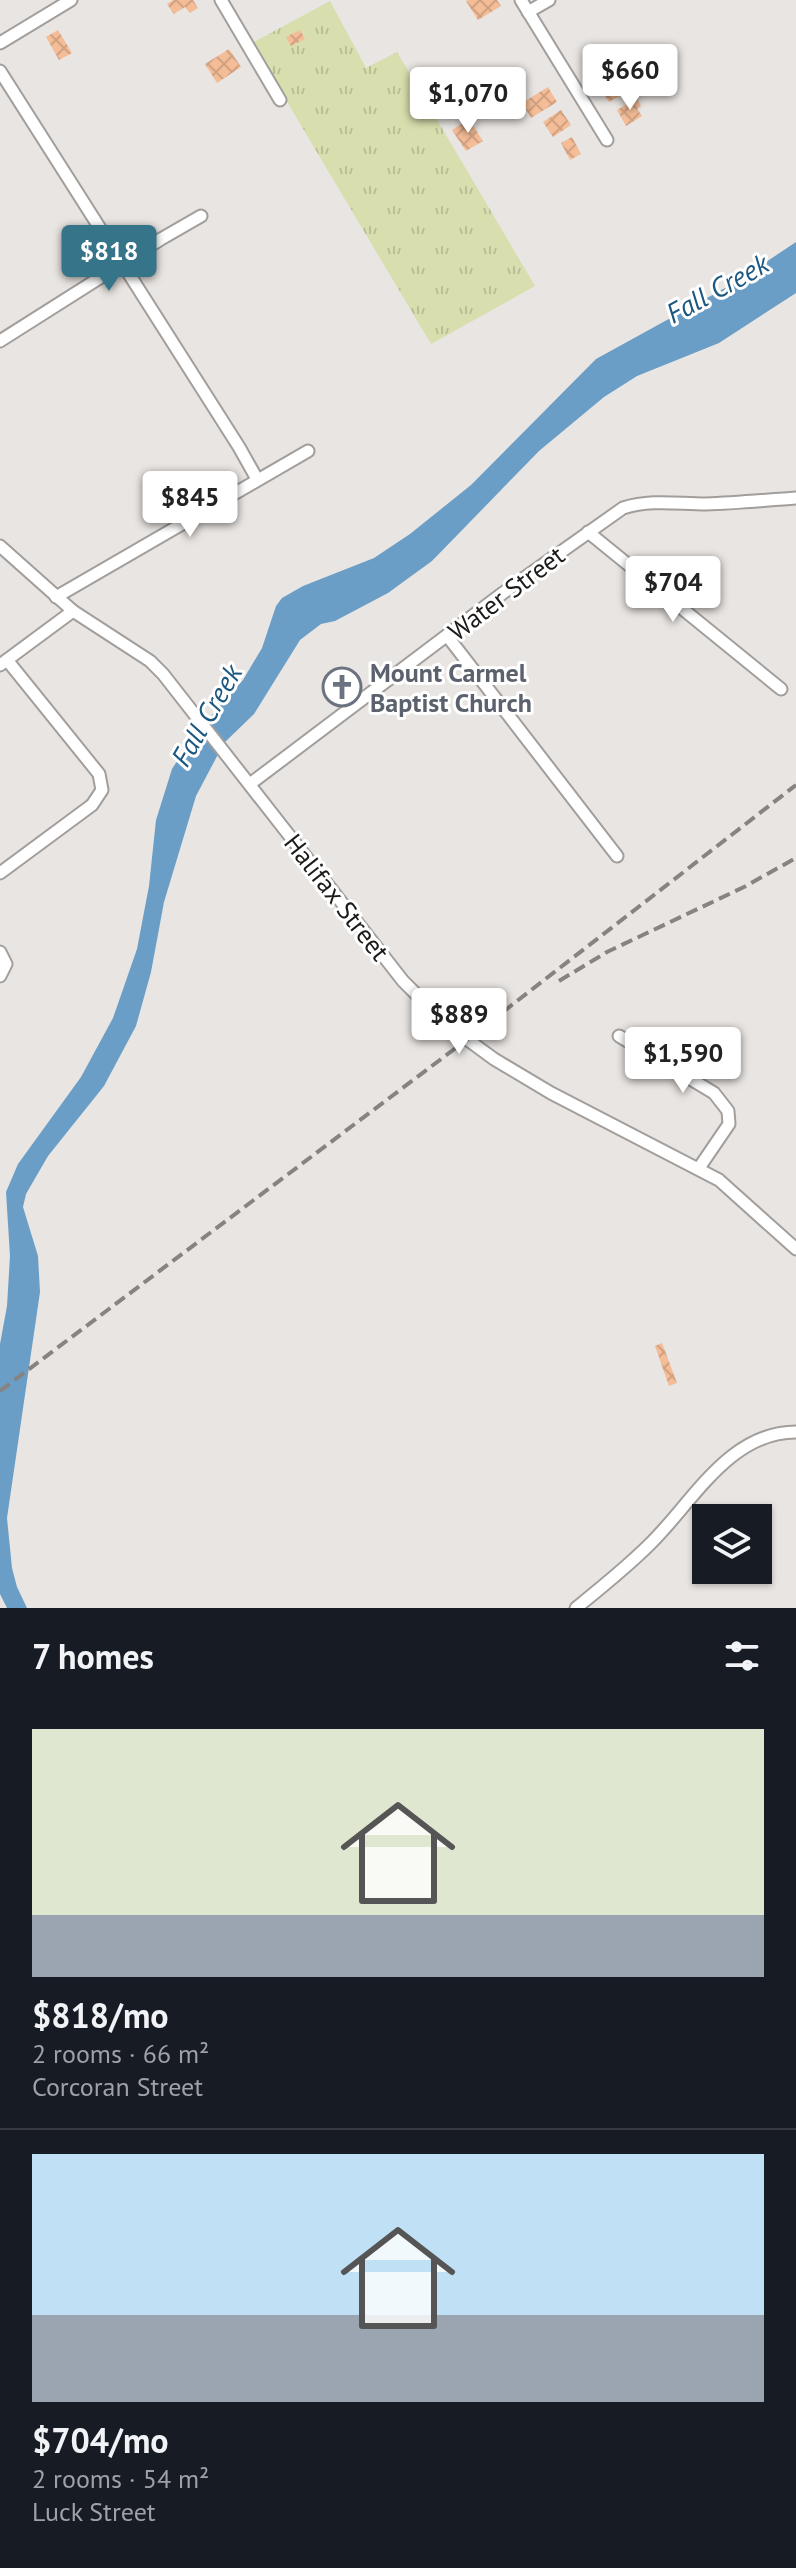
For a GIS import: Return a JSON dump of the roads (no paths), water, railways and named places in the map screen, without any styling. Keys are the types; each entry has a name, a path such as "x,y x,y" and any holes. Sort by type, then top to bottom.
{"street":[{"path":"0,43 71,0"},
{"path":"221,0 280,100"},
{"path":"521,0 607,140"},
{"path":"528,12 549,0"},
{"path":"0,71 257,479"},
{"path":"0,341 201,216"},
{"path":"56,597 308,451"},
{"name":"Water Street","path":"250,784 623,508 641,502 729,504 796,498"},
{"path":"588,532 781,689"},
{"name":"Halifax Street","path":"0,546 73,611 150,661 186,701 394,970 445,1023 494,1059 551,1093 699,1168 738,1195 796,1249"},
{"path":"0,873 99,797 102,782 99,774 4,662 73,611"},
{"path":"448,637 617,856"},
{"path":"0,952 6,964 0,976"},
{"path":"619,1036 714,1093 728,1111 729,1124 699,1168"},
{"path":"576,1608 653,1541 732,1456 762,1437 796,1432"}],"water":[{"path":"796,242 796,293 719,343 637,376 604,397 539,451 432,561 388,593 335,621 321,624 300,640 254,714 224,743 196,796 164,902 151,972 136,1026 104,1086 48,1156 26,1194 23,1207 38,1256 40,1292 7,1518 12,1568 27,1608 7,1608 0,1594 0,1344 7,1306 10,1256 6,1192 18,1164 81,1077 113,1018 137,949 149,886 156,820 172,769 194,735 243,680 262,648 276,606 282,598 303,586 374,558 410,534 471,485 596,359 736,282"}],"railway":[{"path":"0,1391 477,1032 796,785"},
{"path":"559,981 607,952 744,887 796,858"}],"place":[{"name":"Mount Carmel Baptist Church","path":"342,687"}],"water label":[{"name":"Fall Creek","path":"717,288"},
{"name":"Fall Creek","path":"206,715"}]}
